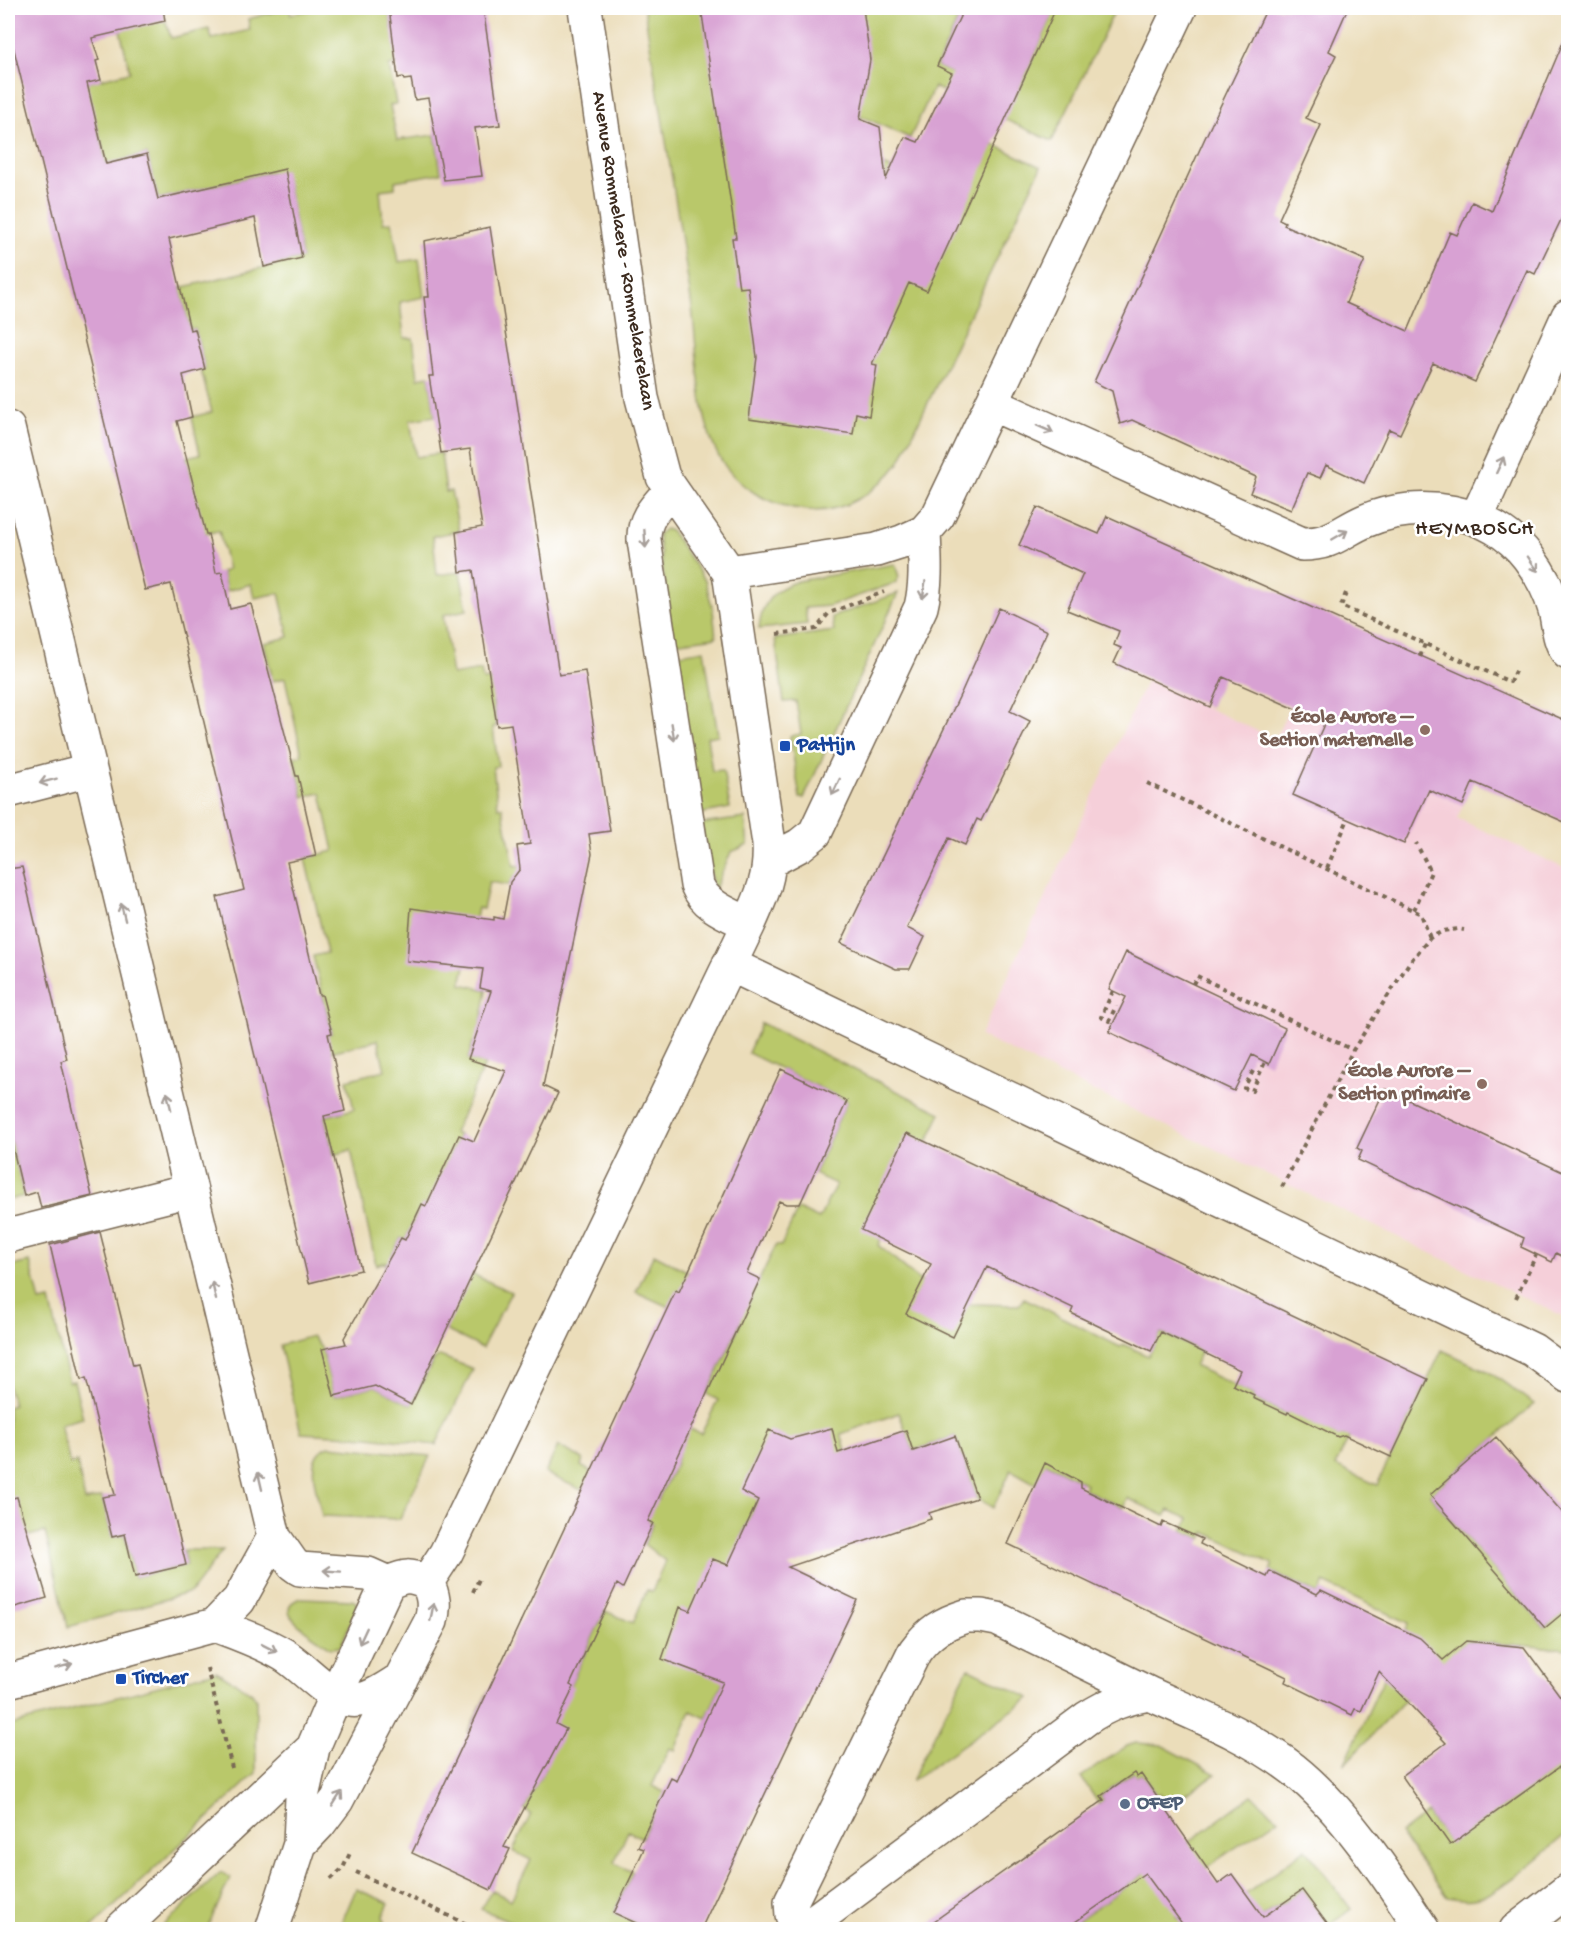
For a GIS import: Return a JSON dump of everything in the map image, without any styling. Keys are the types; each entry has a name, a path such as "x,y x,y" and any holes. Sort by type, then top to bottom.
{"street":[{"name":"Avenue Rommelaere - Rommelaerelaan","path":"585,8 642,398 659,466 671,490 729,572"},
{"path":"427,1582 447,1553 749,924 768,879 769,844 729,572 877,550 924,532 938,516 1180,8"},
{"path":"1476,519 1569,316"},
{"path":"992,404 1302,544 1330,541 1384,513 1415,508 1446,510 1476,519 1503,534 1526,555 1544,580 1555,609 1560,640 1569,653"},
{"path":"8,428 274,1538 293,1564 300,1569 368,1574 388,1583"},
{"path":"671,490 647,518 644,540 697,885 705,900 712,906 749,924"},
{"path":"770,861 815,833 921,607 926,572 924,532"},
{"path":"8,791 89,770"},
{"path":"729,964 1533,1350 1569,1376"},
{"path":"8,1236 190,1191"},
{"path":"8,1681 215,1625 239,1600 274,1538"},
{"path":"272,1929 300,1844 302,1797 313,1748 336,1694 388,1583 402,1576 411,1576 427,1582 434,1596 434,1609 430,1621 337,1800 300,1844"},
{"path":"1150,1694 1126,1698 1106,1706 1087,1718 813,1922 803,1923 792,1915 791,1902 915,1651 924,1638 936,1628 966,1616 981,1616 997,1619 1243,1737 1293,1770 1333,1808 1424,1929"},
{"path":"215,1625 252,1639 286,1656 336,1694 350,1700 366,1698 401,1679"},
{"path":"120,1929 313,1748"},
{"path":"1516,1929 1569,1890"}],"path":[{"path":"767,636 816,629 829,613 902,585 926,572"},
{"path":"1346,593 1341,606 1425,644 1510,682 1516,669"},
{"path":"1420,657 1425,644"},
{"path":"1147,783 1414,910 1421,914 1430,938"},
{"path":"1327,868 1348,819"},
{"path":"1414,910 1431,872 1416,843"},
{"path":"1280,1190 1353,1050 1409,963 1430,938 1443,932 1464,930"},
{"path":"1193,984 1197,976 1353,1050"},
{"path":"1113,991 1101,1017 1109,1021 1116,1006"},
{"path":"1252,1071 1244,1088 1252,1091 1265,1062"},
{"path":"1515,1301 1536,1255"},
{"path":"207,1667 244,1813"},
{"path":"356,1872 479,1929"}],"shaded area":[{"path":"1332,617 1483,762 1457,818 1568,870 1568,1319 980,1036 1147,680 1275,739"}],"green space":[{"path":"289,8 291,14 318,8 389,8 392,29 415,25 401,63 389,66 396,104 390,105 397,140 435,135 441,173 395,181 395,188 380,190 383,223 392,222 399,262 419,259 424,297 400,302 404,338 413,338 418,378 429,376 435,416 410,420 416,457 441,453 446,492 451,491 459,531 433,536 437,575 460,572 467,610 443,615 452,675 481,670 483,680 492,679 496,701 493,702 497,726 493,727 498,766 493,767 498,807 502,807 514,866 532,864 513,878 509,885 489,882 483,909 478,908 461,984 487,990 477,1043 473,1042 468,1059 485,1064 454,1133 459,1135 428,1206 422,1205 405,1240 401,1238 392,1254 472,1274 511,1292 482,1348 382,1299 386,1262 376,1265 351,1150 334,1155 324,1117 354,1109 347,1080 385,1070 378,1040 315,1056 311,1039 332,1033 313,956 327,953 305,858 334,851 321,793 303,797 294,757 302,755 285,678 273,681 264,643 289,637 279,593 254,598 251,584 226,591 222,572 228,570 219,531 204,534 186,457 200,454 192,417 212,412 201,370 205,369 195,329 190,330 180,288 302,258 287,181 272,172 158,199 147,154 106,164 96,122 81,84 130,72 120,30 165,19 171,38 209,29 212,39 250,30 248,19"},
{"path":"644,8 963,8 937,66 965,79 1015,96 1056,8 1116,8 1052,141 934,87 910,138 861,116 856,152 899,172 909,283 993,144 1041,167 899,463 871,491 859,499 834,509 820,511 780,504 756,494 745,486 726,467 718,455 711,439 702,403 687,270"},
{"path":"665,529 671,531 705,580 713,610 716,637 673,643 658,534"},
{"path":"895,564 899,577 895,583 829,606 805,608 807,624 759,629 762,612 770,598 789,584"},
{"path":"898,593 804,798 800,798 790,736 801,734 796,701 784,702 775,639 834,631 832,617"},
{"path":"704,650 718,735 707,737 712,771 723,770 730,808 699,814 674,655"},
{"path":"745,818 748,845 731,852 714,891 701,824"},
{"path":"761,1023 941,1113 878,1245 922,1282 969,1304 1019,1305 1024,1298 1120,1347 1125,1345 1148,1356 1161,1332 1201,1351 1194,1366 1254,1395 1253,1398 1286,1414 1289,1410 1337,1436 1351,1434 1335,1466 1377,1485 1442,1350 1489,1372 1534,1404 1430,1495 1545,1628 1568,1608 1568,1649 1466,1641 1405,1700 1344,1765 1409,1623 1324,1583 1319,1594 1270,1571 1273,1564 1205,1532 1202,1539 1183,1531 1189,1519 1169,1510 1165,1516 1127,1498 1123,1508 1084,1489 1086,1484 1046,1463 1036,1484 1011,1470 993,1508 977,1498 955,1436 913,1451 899,1413 841,1434 846,1451 765,1486 741,1537 742,1641 706,1718 691,1711 675,1750 670,1748 652,1786 672,1796 653,1816 642,1838 628,1831 614,1863 633,1872 614,1913 649,1929 529,1929 481,1909 491,1890 511,1900 531,1860 513,1851 531,1814 524,1809 545,1768 468,1732 488,1691 570,1685 605,1611 633,1623 647,1590 652,1592 665,1561 644,1544 653,1523 545,1473 558,1446 583,1459 581,1466 591,1472 657,1501 675,1466 688,1428 701,1434 718,1400 707,1394 741,1322 677,1291 669,1307 636,1292 654,1254 749,1301 776,1245 781,1246 798,1209 819,1219 836,1184 814,1174 847,1101 748,1053"},
{"path":"8,1128 24,1196 8,1200"},
{"path":"30,1262 40,1302 50,1300 69,1382 74,1381 83,1418 60,1424 70,1464 77,1462 85,1501 102,1497 112,1537 125,1535 135,1577 186,1565 183,1550 223,1550 191,1592 68,1627 45,1532 8,1541 8,1407 13,1405 8,1386 8,1267"},
{"path":"312,1336 322,1349 334,1396 375,1386 411,1405 433,1361 440,1356 473,1369 436,1445 368,1437 301,1433 280,1345"},
{"path":"330,1446 430,1456 400,1519 322,1516 315,1486 314,1466 321,1450"},
{"path":"301,1598 356,1602 357,1608 340,1647 331,1648 307,1632 292,1617 289,1610 292,1603"},
{"path":"968,1668 1030,1698 911,1781"},
{"path":"216,1671 252,1693 256,1699 256,1773 90,1929 8,1929 8,1726"},
{"path":"1136,1743 1161,1745 1216,1774 1168,1805 1159,1793 1156,1795 1141,1774 1137,1777 1133,1773 1101,1796 1104,1800 1099,1804 1081,1777 1127,1746"},
{"path":"1568,1760 1568,1833 1512,1879 1489,1894 1470,1899 1447,1897 1400,1834 1427,1813 1450,1844"},
{"path":"1252,1795 1278,1819 1195,1875 1176,1916 1182,1924 1203,1908 1246,1894 1306,1849 1351,1909 1328,1926 1302,1890 1245,1929 1040,1930 1061,1915 1070,1926"},
{"path":"221,1872 230,1878 207,1929 160,1929"},
{"path":"356,1889 389,1903 383,1916 385,1929 339,1929"}],"building":[{"path":"8,8 163,8 165,21 92,38 99,60 96,61 101,80 87,83 106,164 147,154 158,199 285,169 302,258 264,267 255,218 169,239 190,330 195,329 205,369 183,375 192,417 177,421 206,534 208,534 216,573 222,572 230,609 251,604 296,776 298,776 316,856 287,862 319,995 322,995 332,1033 328,1034 345,1111 324,1116 361,1270 309,1283 217,897 244,890 171,584 145,590 8,25"},
{"path":"389,8 483,8 500,125 475,128 482,176 444,180 428,98 415,100 411,79 398,78"},
{"path":"701,8 863,8 870,60 860,119 880,127 886,179 905,137 918,142 952,73 937,66 964,8 1056,8 927,291 909,283 872,364 877,365 869,416 856,413 853,434 749,419 757,357 748,287 739,288 732,238 736,238"},
{"path":"1267,8 1348,8 1329,51 1336,55 1306,118 1321,125 1279,219 1285,222 1284,225 1365,260 1346,303 1408,331 1450,232 1457,235 1472,202 1492,211 1569,28 1569,203 1535,274 1527,270 1475,382 1433,363 1400,434 1389,429 1364,483 1326,465 1320,478 1307,473 1291,510 1250,493 1256,477 1132,420 1120,424 1112,391 1094,382"},
{"path":"490,227 559,675 585,671 610,831 589,834 592,854 543,1086 558,1093 411,1405 375,1386 334,1396 322,1349 346,1344 344,1338 401,1238 405,1240 422,1204 426,1206 459,1135 474,1141 506,1071 468,1059 491,991 480,988 483,969 407,961 411,908 494,920 494,917 503,919 510,882 520,869 517,846 530,844 511,724 497,726 473,570 460,572 456,532 482,527 470,449 441,453 429,376 433,376 424,297 429,297 424,241"},
{"path":"1037,507 1099,534 1107,516 1569,722 1569,824 1473,782 1463,805 1429,790 1404,844 1293,795 1325,722 1223,677 1210,707 1114,663 1121,648 1114,645 1119,631 1067,610 1083,574 1019,545"},
{"path":"999,608 1047,631 1010,711 1030,721 981,821 977,819 965,845 949,838 907,928 925,937 910,969 896,969 841,943 962,691"},
{"path":"22,867 67,1059 61,1061 92,1196 41,1208 37,1192 24,1196 8,1128 8,869"},
{"path":"1126,952 1285,1028 1269,1064 1252,1055 1234,1091 1109,1032 1126,997 1109,989"},
{"path":"781,1069 847,1101 800,1204 786,1204 779,1201 747,1273 760,1279 648,1521 653,1523 623,1588 617,1584 570,1685 574,1687 556,1724 566,1729 504,1847 510,1849 491,1890 412,1853 676,1290 679,1292"},
{"path":"1385,1089 1569,1175 1569,1260 1556,1253 1552,1262 1521,1247 1524,1238 1358,1160 1362,1151 1357,1148"},
{"path":"907,1133 1428,1379 1391,1457 1344,1435 1338,1437 1288,1412 1287,1414 1253,1398 1254,1395 1233,1385 1240,1370 1161,1332 1151,1351 1071,1313 1073,1308 987,1267 953,1337 906,1314 931,1264 861,1230"},
{"path":"100,1232 133,1365 138,1364 186,1565 135,1577 125,1534 112,1537 102,1497 115,1495 86,1378 81,1380 50,1245"},
{"path":"832,1428 838,1453 906,1430 913,1451 955,1436 977,1498 929,1513 931,1519 788,1567 857,1600 701,1929 649,1929 614,1913 644,1849 638,1847 671,1778 677,1781 723,1682 662,1659 680,1607 690,1611 713,1559 728,1565 758,1500 741,1491 769,1430 790,1439"},
{"path":"1496,1437 1569,1520 1569,1608 1545,1628 1430,1495"},
{"path":"1045,1463 1081,1482 1081,1488 1161,1527 1163,1522 1202,1539 1200,1544 1267,1577 1270,1571 1317,1594 1321,1590 1420,1638 1443,1660 1466,1641 1524,1647 1569,1708 1569,1760 1450,1845 1402,1776 1446,1743 1379,1672 1361,1711 1355,1709 1352,1715 1285,1682 1287,1677 1008,1544"},
{"path":"17,1497 47,1598 8,1609 8,1499"},
{"path":"1134,1773 1137,1777 1141,1774 1218,1884 1232,1874 1263,1917 1302,1890 1331,1929 1186,1929 1145,1873 1065,1929 923,1929 1104,1800 1101,1796"}],"place":[{"name":"École Aurore – Section maternelle","path":"1425,730"},
{"name":"Pattijn","path":"785,746"},
{"name":"École Aurore – Section primaire","path":"1482,1084"},
{"name":"Tircher","path":"121,1679"},
{"name":"OFEP","path":"1125,1804"}],"district":[{"name":"HEYMBOSCH","path":"1475,530"}]}
